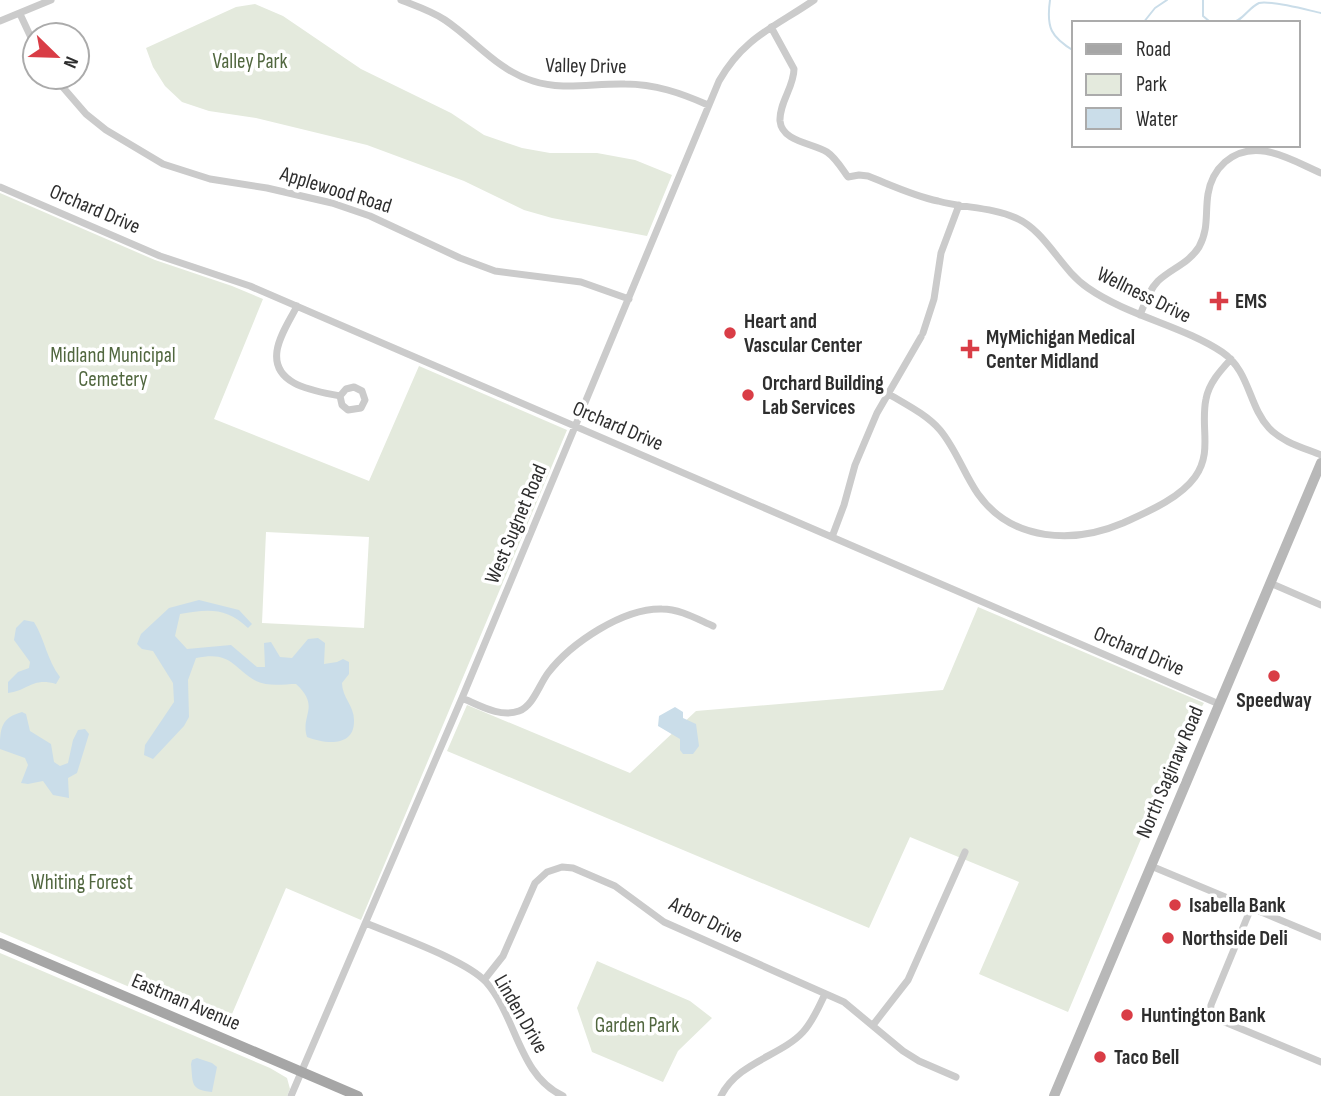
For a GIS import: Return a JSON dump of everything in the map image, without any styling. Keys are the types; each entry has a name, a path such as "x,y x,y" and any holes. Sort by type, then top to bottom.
{"main road":[{"name":"North Saginaw Road","path":"1054,1096 1321,463"},
{"name":"Eastman Avenue","path":"0,943 358,1096"}],"street":[{"path":"0,21 51,0"},
{"name":"Valley Drive","path":"401,0 445,20 495,62 520,77 537,83 579,86 641,84 677,92 708,105"},
{"name":"West Sugnet Road","path":"291,1096 462,698 719,81 752,39 814,0"},
{"path":"20,14 23,21"},
{"name":"Wellness Drive","path":"771,27 794,69 780,116 781,128 792,138 831,155 848,177 868,176 928,199 1001,212 1020,220 1035,230 1077,281 1100,296 1214,348 1231,359 1244,377 1260,415 1270,429 1285,440 1321,455"},
{"name":"Applewood Road","path":"66,91 86,114 106,130 163,164 210,179 267,188 332,203 380,220 460,258 495,271 582,282 629,299"},
{"path":"1140,315 1155,284 1185,264 1201,242 1207,227 1210,184 1217,170 1228,159 1247,150 1262,150 1321,173"},
{"name":"Orchard Drive","path":"0,187 147,251 235,281 297,306 1219,704"},
{"path":"832,537 855,465 887,394 922,335 934,299 941,253 959,205"},
{"path":"297,306 277,351 278,365 290,382 340,396"},
{"path":"887,394 922,415 939,429 973,486 995,512 1028,531 1069,537 1100,531 1130,520 1189,485 1199,471 1205,454 1205,407 1208,392 1231,359"},
{"path":"1270,583 1321,605"},
{"path":"462,698 506,714 521,711 548,673 582,639 631,615 664,609 685,614 713,626"},
{"path":"873,1025 908,980 965,852"},
{"path":"1151,866 1321,937"},
{"name":"Arbor Drive","path":"484,980 503,956 535,883 547,872 573,867 615,886 664,922 844,1002 911,1056 956,1077"},
{"path":"1251,908 1210,1013 1215,1018 1321,1062"},
{"name":"Linden Drive","path":"366,923 460,964 484,980 503,1010 534,1072 544,1084 563,1096"},
{"path":"721,1096 741,1072 801,1034 825,994"}],"green space":[{"name":"Valley Park","path":"255,4 283,16 361,69 451,113 484,135 522,148 550,153 597,153 635,160 672,175 647,236 524,210 464,181 367,145 256,118 209,111 182,102 165,86 153,67 146,48 236,7"},
{"path":"0,193 155,260 263,299 214,419 369,481 419,366 567,430 361,920 286,888 226,1028 0,932","holes":["266,532 369,537 364,628 262,623"]},
{"path":"978,607 1204,703 1184,737 1068,1012 979,974 1019,882 910,837 869,928 447,751 467,705 630,773 696,711 943,690"},
{"path":"0,953 270,1068 287,1078 290,1089 287,1096 0,1096"},
{"name":"Garden Park","path":"597,961 690,1001 712,1018 678,1051 663,1082 592,1052 577,1008"}],"water":[{"path":"199,600 239,610 252,624 248,628 232,616 216,611 180,614 175,636 187,649 231,645 257,667 265,667 264,643 271,642 280,657 292,658 308,639 318,638 325,643 324,664 343,659 349,662 349,674 342,683 354,720 350,735 338,742 307,737 309,705 296,684 261,683 230,661 208,656 196,658 188,680 189,717 184,726 153,759 144,755 145,745 174,702 173,683 153,651 142,649 137,644 141,634 169,608"},
{"path":"24,620 34,622 60,677 56,684 41,682 8,693 8,682 18,672 29,668 30,662 14,640 16,628"},
{"path":"675,707 683,712 683,718 696,724 699,746 693,754 683,754 680,750 680,739 658,726 659,716"},
{"path":"22,712 26,714 30,731 51,744 54,762 60,766 68,763 78,730 85,729 89,734 77,773 68,778 69,798 53,795 43,781 21,783 28,765 25,758 0,749 3,725 10,717"},
{"path":"197,1058 217,1067 212,1092 200,1089 194,1084 191,1064 192,1060"}],"waterway":[{"path":"1050,0 1049,18 1052,31 1072,50"},
{"path":"1145,21 1155,8 1167,0"},
{"path":"1203,0 1203,16 1209,21"},
{"path":"1236,21 1259,3 1265,2 1321,13"}],"place":[{"name":"EMS","path":"1219,301"},
{"name":"Heart and Vascular Center","path":"730,333"},
{"name":"MyMichigan Medical Center Midland","path":"970,349"},
{"name":"Orchard Building Lab Services","path":"748,395"},
{"name":"Speedway","path":"1274,676"},
{"name":"Isabella Bank","path":"1175,905"},
{"name":"Northside Deli","path":"1168,938"},
{"name":"Huntington Bank","path":"1127,1015"},
{"name":"Taco Bell","path":"1100,1057"}],"park label":[{"name":"Midland Municipal Cemetery","path":"113,367"},
{"name":"Whiting Forest","path":"82,882"}]}
